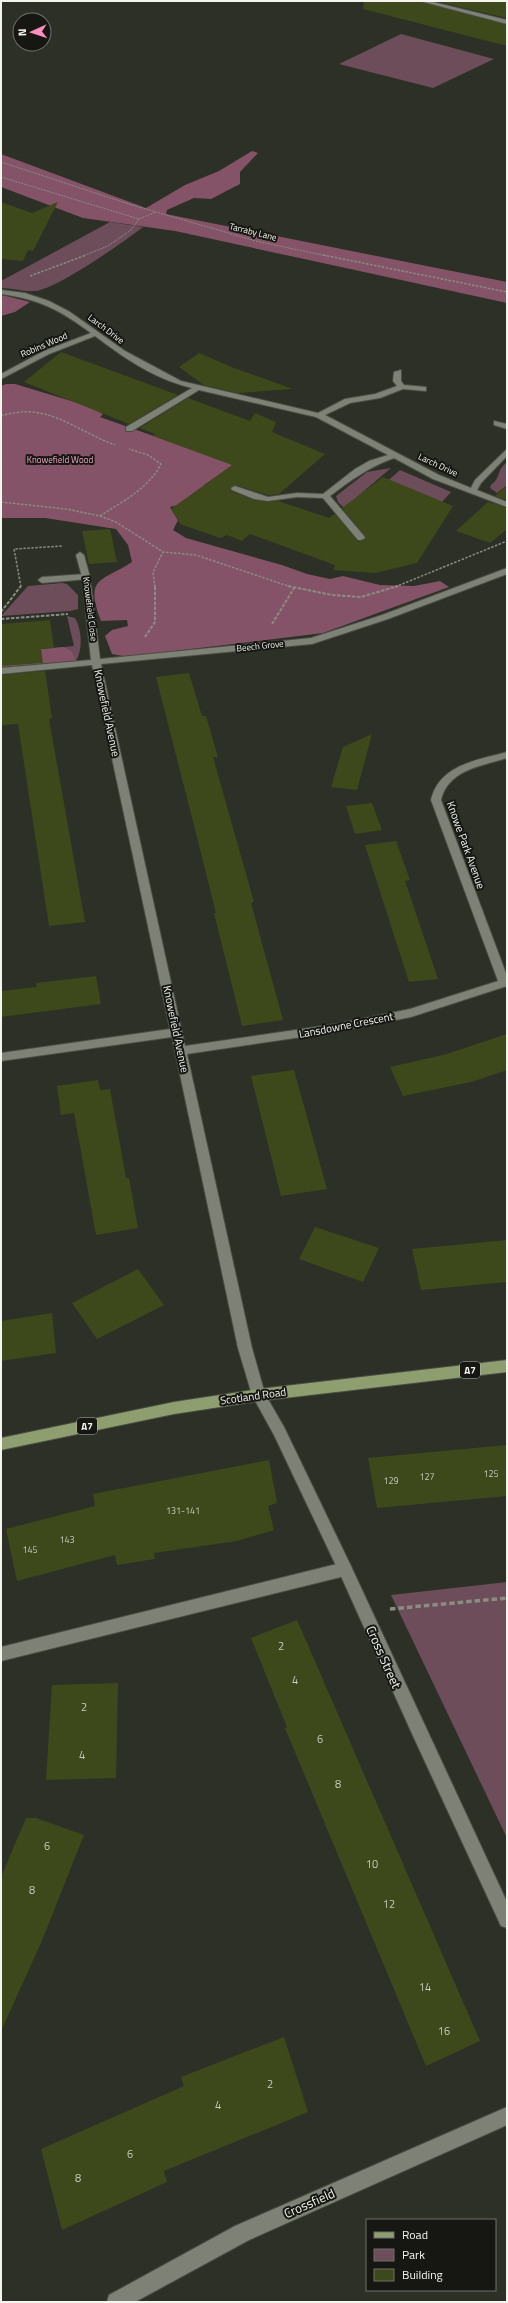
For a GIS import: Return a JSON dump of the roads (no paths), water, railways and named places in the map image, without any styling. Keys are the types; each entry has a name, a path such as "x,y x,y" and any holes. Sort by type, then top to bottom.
{"main road":[{"name":"Scotland Road","path":"1,1444 174,1408 260,1395 507,1366"}],"street":[{"path":"423,1 507,22"},
{"name":"Larch Drive","path":"2,292 24,295 47,302 68,313 122,353 155,372 198,388 319,414 436,476 507,505"},
{"name":"Robins Wood","path":"1,377 40,356 95,334"},
{"path":"398,372 397,381 402,387"},
{"path":"319,414 348,401 377,396 402,387 422,389"},
{"path":"129,429 198,388"},
{"path":"497,423 507,427"},
{"path":"473,491 478,482 507,451"},
{"path":"235,488 257,497 268,499 297,495 325,496 358,471 372,463 395,455"},
{"path":"325,496 361,538"},
{"name":"Knowefield Close","path":"80,556 86,576 96,663"},
{"name":"Beech Grove","path":"1,671 140,659 312,641 504,575"},
{"path":"42,580 86,576"},
{"name":"Knowefield Avenue","path":"96,663 245,1348 260,1395"},
{"name":"Knowe Park Avenue","path":"506,983 436,800 437,792 448,777 456,771 507,755"},
{"name":"Lansdowne Crescent","path":"181,1051 351,1025 411,1013 506,983"},
{"path":"1,1057 177,1032"},
{"name":"Cross Street","path":"260,1395 280,1431 345,1569 507,1920"},
{"path":"1,1654 345,1569"},
{"name":"Crossfield","path":"116,2302 242,2233 507,2116"}],"park label":[{"name":"Knowefield Wood","path":"60,460"}]}
